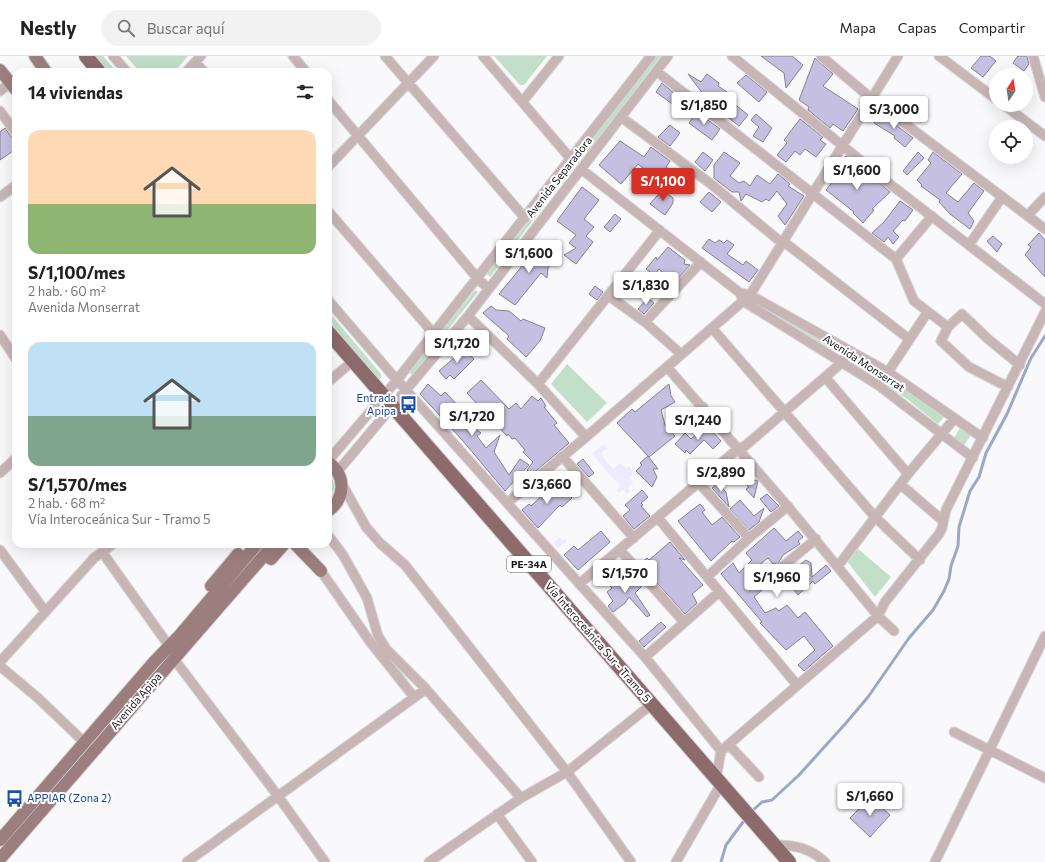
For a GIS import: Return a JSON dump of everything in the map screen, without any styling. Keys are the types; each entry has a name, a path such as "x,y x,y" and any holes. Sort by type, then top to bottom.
{"highway":[{"path":"86,56 96,68"},
{"name":"Vía Interoceánica Sur - Tramo 5","path":"332,337 789,862"}],"main road":[{"path":"35,56 43,68"},
{"path":"0,70 12,86"},
{"path":"332,466 338,471 342,484 342,490 338,502 332,507"},
{"path":"188,626 205,594 243,548"},
{"name":"Avenida Apipa","path":"0,840 84,742 188,626 254,548"},
{"name":"Avenida Apipa","path":"0,859 194,638 271,548"},
{"path":"194,638 207,631 280,548"},
{"path":"299,548 321,571"}],"street":[{"path":"113,56 124,68"},
{"path":"293,56 303,68"},
{"path":"384,56 525,218"},
{"path":"332,162 434,56"},
{"path":"483,56 523,101 570,158"},
{"path":"523,101 559,56"},
{"name":"Avenida Separadora","path":"383,395 397,380 478,279 570,158 651,56"},
{"name":"Avenida Separadora","path":"393,406 468,316 488,288 668,56"},
{"path":"732,56 842,145 1045,304"},
{"path":"821,56 872,99 1045,229"},
{"path":"507,503 712,328 744,296 782,243 898,56"},
{"path":"939,56 989,94"},
{"path":"1033,56 1045,97"},
{"path":"190,68 198,59"},
{"path":"656,72 896,259 914,302 948,327"},
{"path":"0,91 12,87"},
{"path":"332,105 478,279 488,288"},
{"path":"0,111 12,127"},
{"path":"1013,112 1045,136"},
{"path":"622,116 711,184 782,243 788,245 909,338"},
{"name":"Avenida Monserrat","path":"581,169 744,296 884,389 973,458"},
{"path":"0,197 12,188"},
{"path":"969,245 1002,197"},
{"path":"1028,215 1045,197"},
{"path":"332,216 434,334"},
{"path":"896,259 932,216"},
{"path":"538,384 660,230"},
{"path":"645,322 701,262"},
{"path":"609,296 645,322 681,354"},
{"name":"Avenida Monserrat","path":"744,296 888,372 983,438"},
{"path":"332,305 397,380 645,657 721,751 722,786 676,862"},
{"path":"721,751 878,616 885,602 920,560 939,534 946,510 1020,365 1045,312"},
{"path":"888,372 909,338 927,313"},
{"path":"1008,387 969,367 941,341 948,327 962,314 988,339 1020,365"},
{"path":"468,316 538,384 586,437"},
{"path":"712,328 875,517 920,560"},
{"path":"0,335 12,353"},
{"path":"579,584 658,518 698,482 739,448 745,446 825,377 842,362 849,351"},
{"path":"332,379 353,361"},
{"path":"667,367 739,448 816,539 878,616 894,631"},
{"path":"825,377 908,474"},
{"path":"332,457 383,395"},
{"path":"338,471 393,406"},
{"path":"674,428 703,407"},
{"path":"838,566 900,484 954,419"},
{"path":"562,456 634,538"},
{"path":"0,473 12,462"},
{"path":"698,482 749,538"},
{"path":"342,484 366,528 380,543 405,565 567,772 631,862"},
{"path":"900,484 942,520"},
{"path":"707,577 749,538 788,506"},
{"path":"658,518 797,685"},
{"path":"782,568 816,539"},
{"path":"332,540 343,555 367,598 378,636 387,650 426,689 521,798"},
{"path":"0,662 94,558 108,548"},
{"path":"0,550 45,611"},
{"path":"620,550 684,622"},
{"path":"102,552 169,646"},
{"path":"321,571 371,643 414,697"},
{"path":"645,657 719,592"},
{"path":"936,862 1045,636"},
{"path":"174,659 278,796 325,862"},
{"path":"0,666 38,698 84,742"},
{"path":"187,862 426,689"},
{"path":"429,862 521,798 567,772 652,704"},
{"path":"954,732 1045,778"},
{"path":"729,744 759,777"},
{"path":"497,814 532,862"},
{"path":"775,846 791,845 807,849 825,862"}],"shaded area":[{"path":"603,444 607,448 601,454 613,469 620,463 626,468 629,466 634,472 630,477 633,483 628,487 630,491 627,494 623,490 619,493 616,490 620,486 592,454"},
{"path":"560,537 562,541 565,539 567,541 558,548 553,543"}],"green space":[{"path":"94,56 103,56 114,68 104,68"},
{"path":"126,56 188,56 178,68 136,68"},
{"path":"494,56 547,56 524,85 520,85"},
{"path":"656,56 661,56 588,152 584,149"},
{"path":"564,176 566,177 490,277 487,274"},
{"path":"475,290 478,292 412,375 409,372"},
{"path":"332,316 381,374 381,378 378,380 332,327"},
{"path":"783,320 836,348 834,351"},
{"path":"857,360 887,377 944,417 938,424 907,399 854,364"},
{"path":"567,364 607,403 587,422 551,384"},
{"path":"960,428 971,435 964,445 954,438"},
{"path":"332,479 334,483 334,490 332,494"},
{"path":"857,548 891,577 875,597 847,561"}],"building":[{"path":"761,56 792,56 803,65 786,88 784,73"},
{"path":"981,56 990,56 996,61 983,77 971,68"},
{"path":"1018,56 1027,56 1029,64 1026,68 1020,68 1013,63"},
{"path":"815,58 833,74 823,86 858,109 843,131 833,124 830,128 808,110 809,107 799,100"},
{"path":"688,74 701,82 707,74 719,83 718,86 727,92 726,97 748,115 739,126 701,96 703,94"},
{"path":"746,75 767,92 759,102 737,83"},
{"path":"662,83 680,100 675,106 656,92"},
{"path":"697,112 720,129 712,140 689,123"},
{"path":"880,113 913,138 905,147 894,138 895,136 874,123"},
{"path":"756,114 772,128 763,142 753,136 759,127 751,120"},
{"path":"800,119 823,137 820,140 826,144 816,157 805,149 800,155 795,151 786,162 777,155 787,143 784,140"},
{"path":"670,125 680,133 670,146 658,137"},
{"path":"5,128 12,137 12,152 0,160 0,132"},
{"path":"620,141 644,157 651,147 670,161 666,167 670,170 661,182 638,164 621,184 599,165"},
{"path":"703,152 713,160 705,171 695,162"},
{"path":"724,152 740,163 730,176 739,183 744,181 750,186 757,175 770,184 778,174 790,184 788,186 804,196 785,225 778,216 787,204 777,191 769,201 766,199 762,202 746,194 741,201 739,192 732,192 714,178 714,165"},
{"path":"918,152 924,158 907,175 903,171"},
{"path":"933,152 962,174 946,193 958,202 974,183 984,191 968,213 974,221 970,229 950,214 939,202 940,200 921,186 922,185 917,180 931,163 928,160"},
{"path":"846,156 860,167 855,172 874,183 876,180 890,192 872,209 874,210 863,223 853,213 854,212 826,190 843,169 840,166"},
{"path":"582,187 599,200 584,219 594,227 586,236 593,242 576,264 564,255 576,248 569,243 576,235 557,221"},
{"path":"662,190 673,198 673,203 665,215 650,204"},
{"path":"709,192 721,202 712,212 700,202"},
{"path":"900,201 913,210 905,221 903,220 893,231 899,237 893,244 888,237 884,242 872,233 884,222"},
{"path":"615,214 621,219 610,232 604,227"},
{"path":"1039,233 1045,240 1045,277 1025,255 1031,247 1028,245"},
{"path":"993,236 1002,244 997,252 987,241"},
{"path":"709,239 715,243 719,240 724,243 727,240 734,245 727,254 743,265 746,261 758,270 749,282 702,248"},
{"path":"542,242 558,256 548,268 547,278 541,273 515,305 499,294"},
{"path":"668,247 685,260 684,264 690,265 674,283 659,269 654,275 646,269 656,257 657,260"},
{"path":"595,286 603,292 597,300 589,294"},
{"path":"648,298 654,303 644,314 638,309"},
{"path":"491,306 496,310 509,311 521,321 523,319 545,328 540,341 526,357 507,339 509,336 483,313"},
{"path":"477,334 486,344 472,356"},
{"path":"461,346 474,359 454,379 450,375 446,379 439,371 455,357 453,355"},
{"path":"481,380 509,409 516,403 521,409 532,396 538,401 541,398 546,406 544,407 557,423 554,425 569,443 531,475 527,470 533,462 523,452 525,450 515,438 512,439 508,434 507,436 467,393"},
{"path":"428,384 441,396 445,392 467,415 464,418 481,433 477,436 486,448 500,435 494,452 509,475 520,459 529,465 505,491 463,441 420,394"},
{"path":"669,384 671,396 675,402 661,410 665,425 675,436 649,457 617,423 632,409 635,412"},
{"path":"709,428 721,441 713,449 704,440 690,454 686,450 685,453 675,444 685,433 691,439 700,431 702,432"},
{"path":"648,456 658,469 653,469 657,477 652,487 636,471 642,465 640,463"},
{"path":"583,459 594,473 589,477 577,464"},
{"path":"757,480 754,498 746,489 749,487 747,485 752,481"},
{"path":"556,482 572,498 562,507 560,505 538,528 522,510 529,504 531,506"},
{"path":"718,483 726,492 729,507 712,488"},
{"path":"642,490 648,497 641,503 643,505 641,506 650,516 634,529 623,516 630,510 625,505"},
{"path":"767,494 779,506 771,512 760,499"},
{"path":"740,500 754,516 764,508 759,522 749,530 730,509"},
{"path":"700,504 705,510 702,512 712,525 722,517 740,537 734,542 732,541 711,561 678,521"},
{"path":"774,528 786,541 798,531 803,537 798,541 800,544 783,555 777,565 775,563 773,564 768,558 753,570 756,574 752,577 762,590 754,597 765,613 776,608 779,611 787,605 798,618 805,612 833,646 804,671 798,665 815,650 804,636 786,650 760,623 762,622 721,574 733,563 739,573 752,560 746,553"},
{"path":"601,531 610,542 578,570 564,555 574,546 578,550"},
{"path":"670,542 685,560 679,558 703,585 692,594 697,603 685,614 640,564 647,558 649,560"},
{"path":"806,560 811,563 812,577 826,565 831,571 815,584 813,581 798,595 784,577"},
{"path":"618,573 630,586 638,579 643,585 635,593 650,615 647,617 629,597 625,603 613,612 608,606 613,601 607,592 612,588 607,583"},
{"path":"661,622 666,627 644,647 639,641"},
{"path":"870,797 890,815 870,837 850,818"}],"waterway":[{"path":"751,812 762,802 772,800 799,775 846,723 868,697 909,638 933,610 949,579 951,566 958,546 959,527 970,491 979,477 986,453 1007,414 1031,358 1045,336"},
{"path":"721,862 726,845 746,818"}],"place":[{"name":"Entrada Apipa","path":"409,404"},
{"name":"APPIAR (Zona 2)","path":"14,798"}]}
